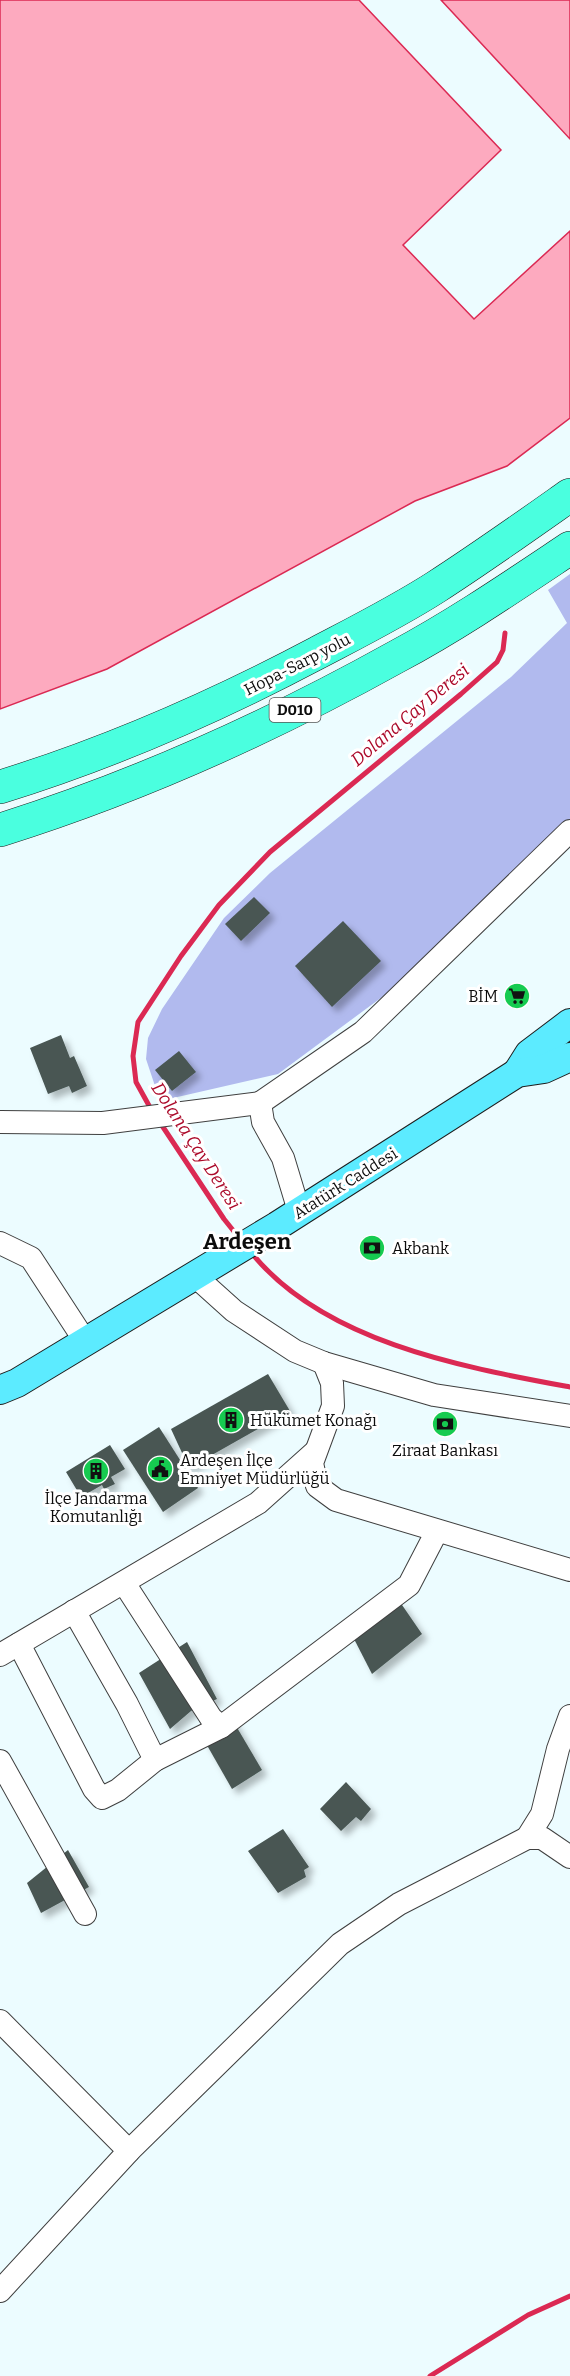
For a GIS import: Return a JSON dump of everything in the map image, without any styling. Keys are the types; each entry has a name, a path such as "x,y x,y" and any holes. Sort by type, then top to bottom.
{"highway":[{"name":"Hopa-Sarp yolu","path":"0,787 109,749 242,692 425,594 559,502"},
{"name":"D010","path":"0,830 138,780 247,734 397,657 487,603 570,548"}],"main road":[{"name":"Atatürk Caddesi","path":"517,1073 529,1054 570,1023"},
{"name":"Atatürk Caddesi","path":"6,1390 288,1218 517,1073 544,1069 570,1057"}],"street":[{"path":"0,1122 103,1124 260,1103 363,1032 570,831"},
{"path":"260,1103 262,1122 284,1158 288,1218"},
{"path":"2,1244 31,1258 85,1341"},
{"path":"205,1269 234,1311 295,1351 324,1363 434,1395 570,1416"},
{"path":"324,1363 332,1383 333,1406 312,1463 317,1486 336,1500 570,1570"},
{"path":"315,1452 258,1503 10,1650 94,1789 102,1798 118,1790 155,1760 221,1727 409,1585 437,1532"},
{"path":"124,1583 211,1718 221,1727"},
{"path":"74,1611 127,1704 155,1760"},
{"path":"528,1838 542,1814 558,1749 570,1716"},
{"path":"0,1761 85,1914"},
{"path":"0,2291 129,2151 340,1944 399,1904 528,1838 542,1838 570,1857"},
{"path":"0,2021 129,2151"}],"shaded area":[{"path":"0,0 359,0 501,150 403,245 474,319 570,231 570,418 507,466 415,501 107,669 0,709"},
{"path":"441,0 570,0 570,139"},
{"path":"570,574 570,825 397,986 278,1074 160,1101 146,1059 148,1038 162,1009 224,918 270,873 511,677 567,623 548,590"}],"building":[{"path":"254,897 270,913 241,941 225,924"},
{"path":"343,921 381,961 332,1007 295,966"},
{"path":"61,1035 70,1058 74,1056 87,1086 72,1093 69,1086 48,1094 30,1048"},
{"path":"179,1051 196,1072 172,1091 155,1070"},
{"name":"Hükümet Konağı","path":"268,1374 290,1411 189,1468 171,1429"},
{"name":"Ardeşen İlçe Emniyet Müdürlüğü","path":"159,1427 198,1488 163,1512 123,1450"},
{"name":"İlçe Jandarma Komutanlığı","path":"110,1445 125,1469 111,1477 115,1484 104,1489 102,1485 81,1497 66,1472"},
{"path":"400,1602 422,1634 372,1674 352,1635"},
{"path":"187,1642 217,1699 191,1711 170,1729 139,1673"},
{"path":"229,1714 262,1770 232,1789 200,1733"},
{"path":"346,1782 371,1809 361,1821 356,1817 341,1831 320,1809"},
{"path":"283,1829 309,1867 304,1870 306,1877 278,1893 248,1851"},
{"path":"68,1850 89,1887 41,1913 27,1883"}],"waterway":[{"name":"Dolana Çay Deresi","path":"152,1111 136,1082 133,1056 138,1022 181,956 219,905 270,852 497,662 503,650 505,633"},
{"name":"Dolana Çay Deresi","path":"159,1121 224,1219 240,1239"},
{"name":"Dolana Çay Deresi","path":"250,1251 280,1282 315,1308 354,1329 396,1346 440,1359 570,1387"},
{"name":"Dolana Çay Deresi","path":"430,2376 528,2315 570,2296"}],"place":[{"name":"BİM","path":"517,996"},
{"name":"Akbank","path":"372,1248"},
{"name":"Hükümet Konağı","path":"231,1420"},
{"name":"Ziraat Bankası","path":"445,1424"},
{"name":"Ardeşen İlçe Emniyet Müdürlüğü","path":"160,1469"},
{"name":"İlçe Jandarma Komutanlığı","path":"96,1471"}],"district":[{"name":"Ardeşen","path":"247,1241"}]}
